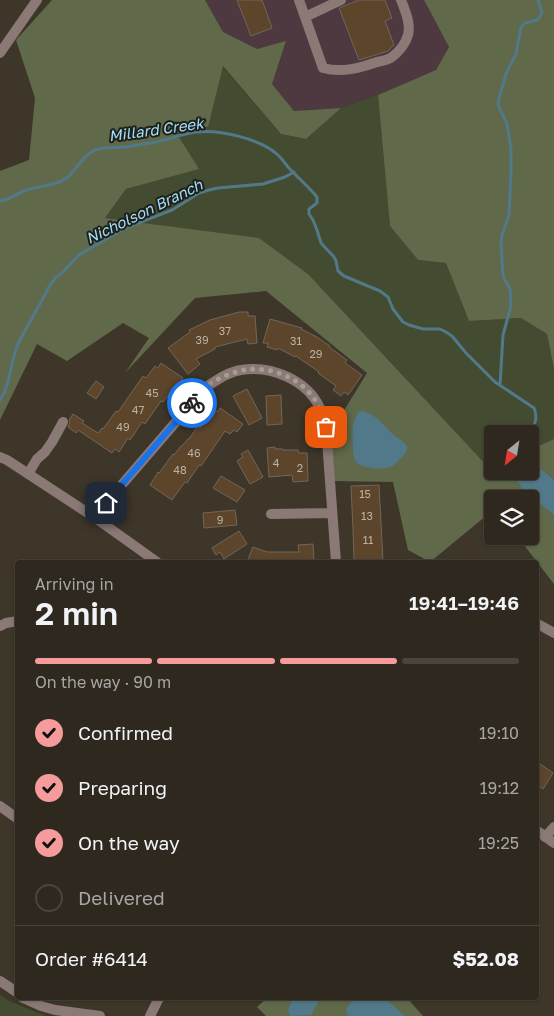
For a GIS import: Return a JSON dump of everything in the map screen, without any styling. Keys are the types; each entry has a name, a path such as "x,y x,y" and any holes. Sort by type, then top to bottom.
{"street":[{"path":"0,53 37,0"},
{"path":"299,0 323,68 330,70 360,68 391,58 400,50 409,33 408,22 401,0"},
{"path":"305,17 341,0"},
{"path":"94,517 206,387 225,375 240,370 260,369 283,374 298,383 311,394 320,408 326,427 336,560"},
{"path":"28,474 37,458 45,452 52,442 63,422"},
{"path":"0,457 94,517 154,560"},
{"path":"272,514 332,513"},
{"path":"0,626 15,622"},
{"path":"539,625 554,633"},
{"path":"0,806 15,817"},
{"path":"554,827 541,834 554,843"},
{"path":"0,981 15,991"},
{"path":"28,1000 55,1010 100,1016"},
{"path":"150,1016 157,1000"}],"shaded area":[{"path":"205,0 424,0 449,47 436,70 378,95 341,108 294,111 272,84 286,42 258,50 223,32"}],"green space":[{"path":"52,0 205,0 223,32 257,49 286,41 272,84 294,111 341,108 306,139 281,134 223,66 208,127 168,120 199,169 126,189 105,218 259,238 308,274 484,463 484,480 539,480 539,446 554,439 554,480 544,471 554,505 554,584 539,565 539,560 536,560 524,545 539,545 539,490 484,490 484,518 432,560 426,560 408,550 393,482 333,481 329,435 367,373 266,291 195,298 125,373 149,338 123,323 67,361 37,344 0,420 0,171 29,160 35,98 16,40"},
{"path":"424,0 554,0 554,369 547,334 521,318 469,321 446,263 418,260 390,226 378,95 436,70 449,47"},
{"path":"222,66 281,134 306,139 341,108 378,95 390,226 418,260 446,263 469,321 521,318 547,334 554,369 554,439 539,446 539,425 484,425 484,463 308,274 259,238 105,218 126,189 198,169 167,120"},
{"path":"0,995 9,1001 46,1016 0,1016"},
{"path":"265,1000 409,1000 423,1016 266,1016 257,1007"}],"water":[{"path":"363,411 377,419 406,445 406,453 392,466 373,468 357,463 353,452 352,435 356,416 359,412"},
{"path":"539,469 549,475 554,480 554,515 539,503 539,490 523,490 517,480 539,480"},
{"path":"293,1000 319,1000 311,1015 291,1016 288,1011"},
{"path":"353,1000 384,1000 405,1016 348,1016 346,1010"}],"building":[{"path":"237,0 262,0 272,28 251,36"},
{"path":"359,0 385,0 392,18 385,21 394,45 388,51 359,60 339,8"},
{"path":"239,312 248,312 248,316 255,316 257,343 248,344 247,339 215,347 215,349 196,359 200,364 188,374 168,348 190,332 189,330 210,320"},
{"path":"270,319 302,328 330,346 347,360 345,363 362,375 348,395 344,392 341,396 333,390 336,386 296,356 278,348 277,350 267,347 268,343 263,343"},
{"path":"161,363 183,378 163,402 161,401 145,424 142,422 130,440 128,438 119,452 115,449 112,453 78,430 76,433 68,427 69,420 73,414 84,421 82,423 98,433 116,411 118,412 143,376 146,378 155,366 158,368"},
{"path":"96,381 104,387 96,399 87,393"},
{"path":"247,389 262,418 249,425 233,396"},
{"path":"281,395 282,424 267,425 266,396"},
{"path":"213,408 218,412 220,408 243,424 237,432 234,430 230,434 225,431 201,466 199,465 172,500 150,485 173,454 189,439 198,426 200,428"},
{"path":"275,447 275,449 298,450 299,453 307,453 308,481 293,482 292,475 269,477 267,448"},
{"path":"248,450 263,477 250,484 237,461 243,457 241,454"},
{"path":"221,476 245,490 237,502 213,488"},
{"path":"379,485 383,560 354,560 351,486"},
{"path":"235,510 237,525 204,528 203,513"},
{"path":"239,531 247,544 224,559 220,552 216,555 212,548"},
{"path":"313,544 314,560 248,560 253,547 267,552 299,552 298,545"},
{"path":"539,763 553,773 543,789 539,786"}],"waterway":[{"path":"500,385 503,335 511,306 510,289 503,276 501,243 509,215 511,149 507,124 498,102 506,74 516,54 521,27 525,23 537,20 541,15 542,12 538,0"},
{"name":"Millard Creek","path":"0,201 29,189 63,180 71,174 87,155 98,149 151,143 205,131 239,136 261,144 278,155 317,197 317,203 309,209 309,214 321,243 334,257 338,271 344,276 380,291 388,297 393,309 403,322 423,329 440,329 452,336 495,382 534,408 536,415 534,425"},
{"name":"Nicholson Branch","path":"0,400 4,394 15,351 26,329 50,285 79,255 125,228 172,210 199,193 218,188 263,184 294,172"}],"way so far":[{"path":"192,403 206,387 225,375 240,370 260,369 283,374 311,394 320,408 326,427"}],"route":[{"path":"106,503 192,403"}]}
